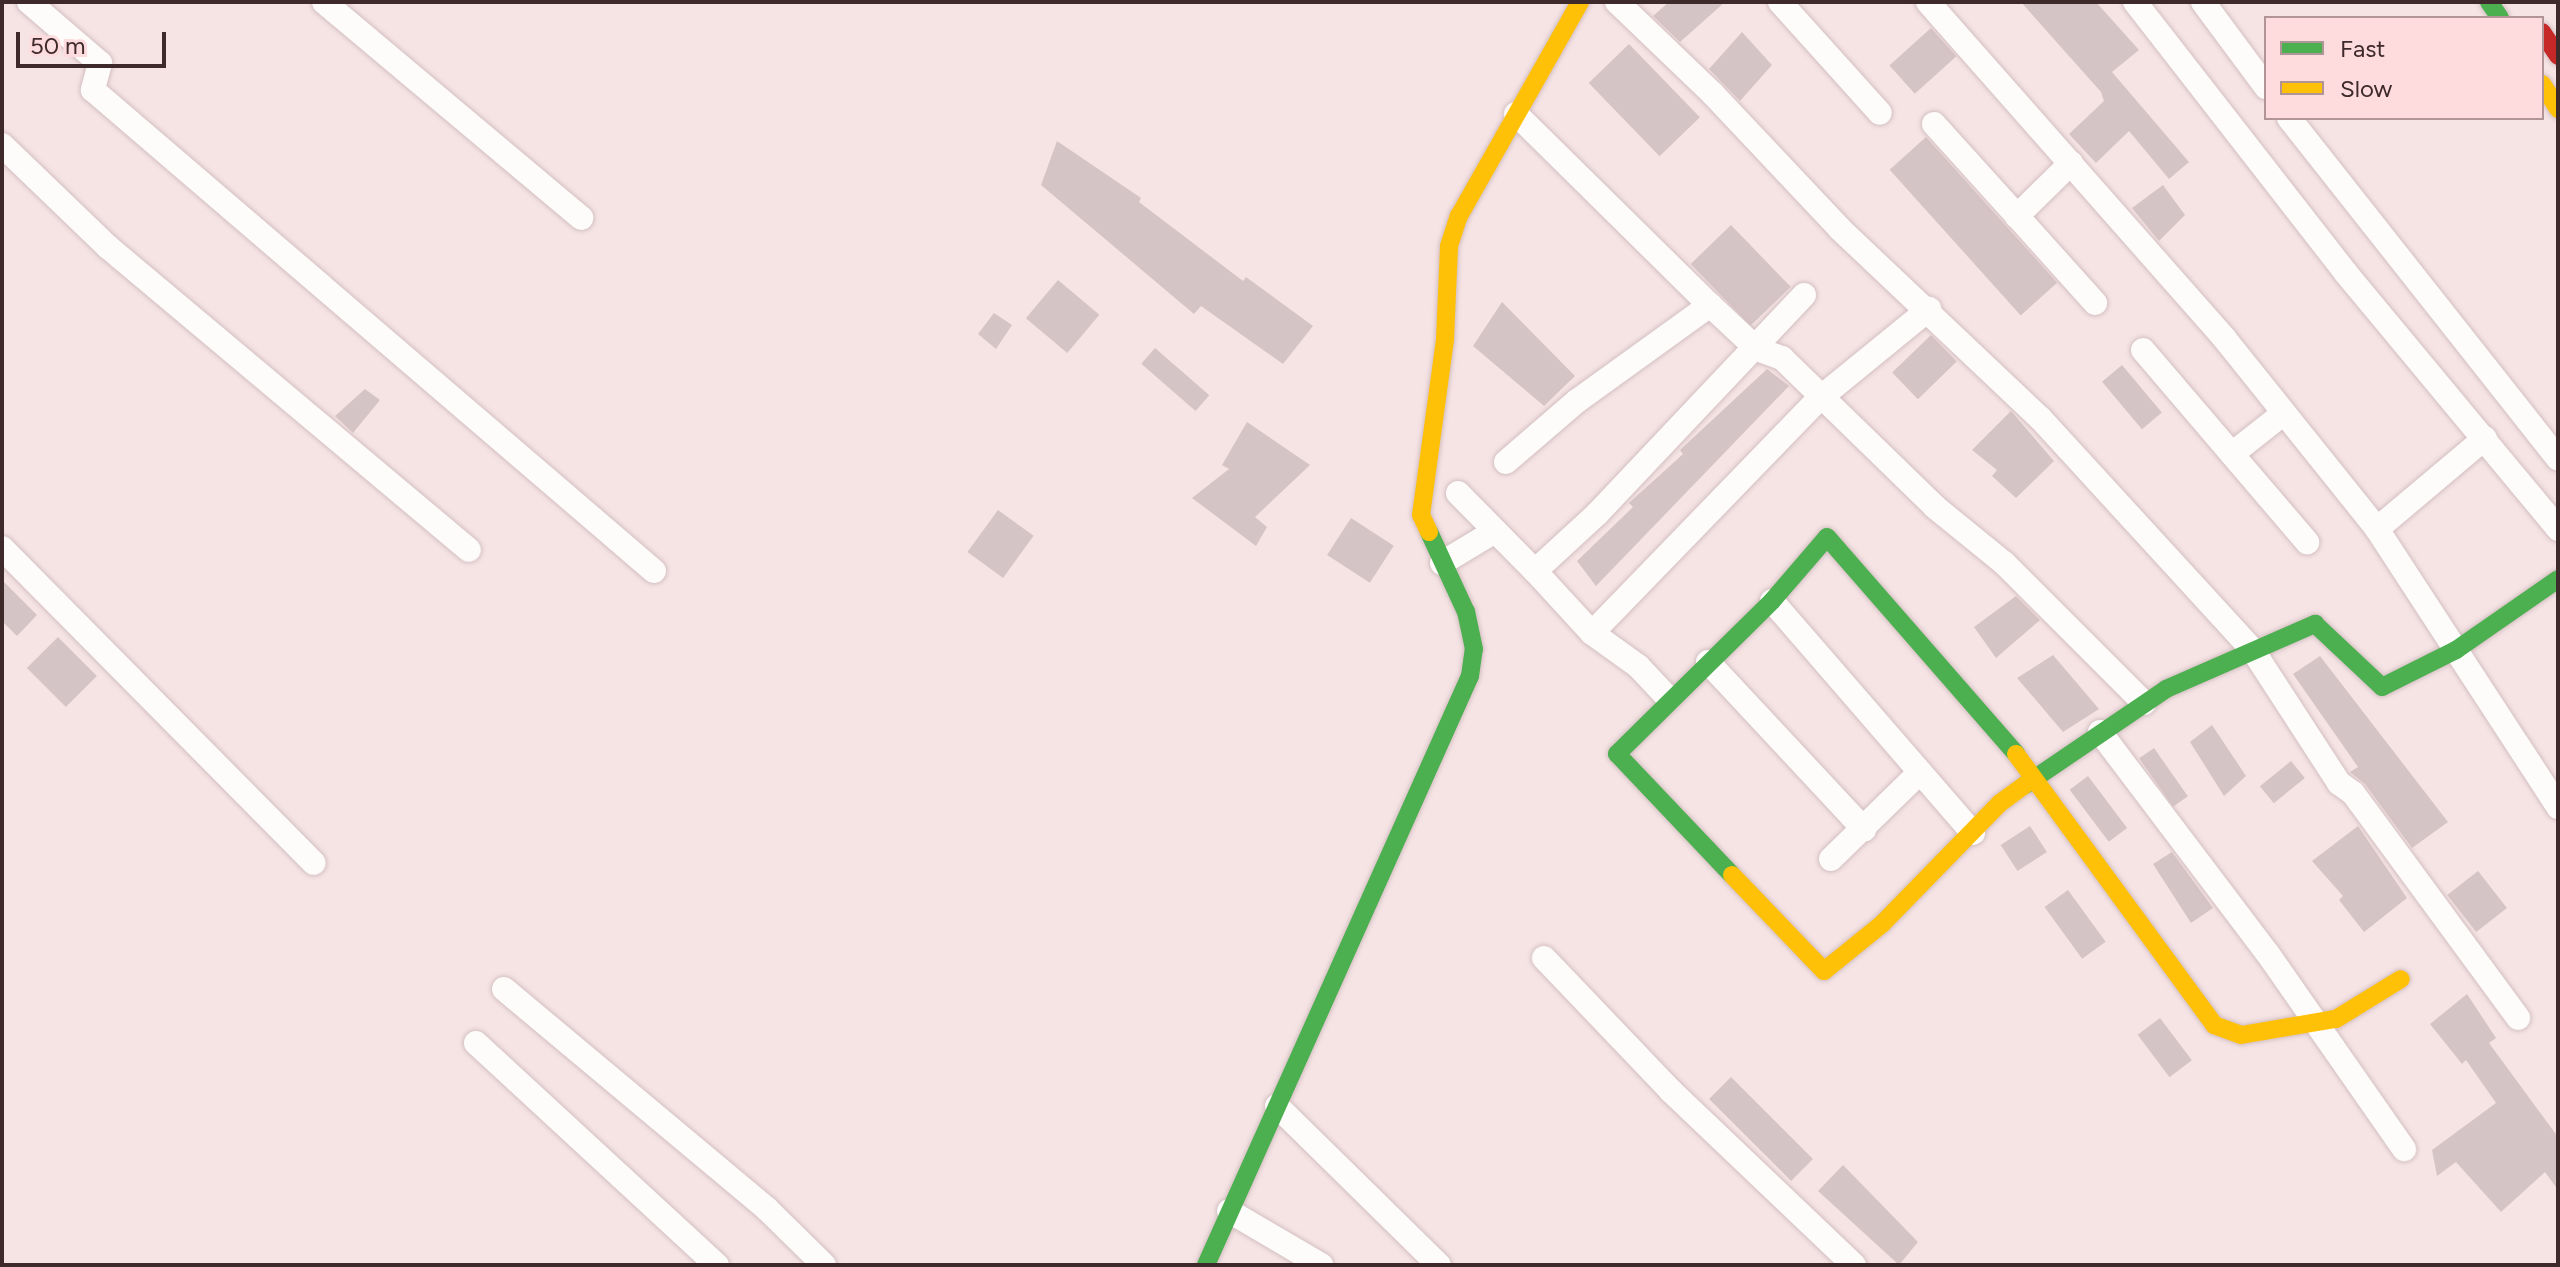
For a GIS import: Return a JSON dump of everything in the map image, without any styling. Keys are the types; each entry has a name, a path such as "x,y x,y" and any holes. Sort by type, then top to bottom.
{"main road":[{"path":"1206,1265 1470,676 1474,649 1466,612 1421,515 1445,339 1449,246 1459,216 1580,2"},
{"path":"2544,35 2558,56"},
{"path":"2544,87 2558,109"},
{"path":"2401,979 2336,1019 2241,1035 2214,1025 2036,777 1827,537 1772,601 1669,699 1617,754 1824,971 1882,924 2000,803 2036,777 2100,732 2144,703 2252,649 2315,624 2382,687 2456,650 2558,579"}],"street":[{"path":"29,2 100,63 93,90 654,571"},
{"path":"324,2 581,218"},
{"path":"1617,2 1712,93 1840,229 1929,309 2040,418 2252,649 2339,783 2353,793 2518,1018"},
{"path":"1780,2 1880,113"},
{"path":"1928,2 2071,163 2284,413 2377,529 2558,807"},
{"path":"2135,2 2345,272 2558,529"},
{"path":"2203,2 2264,84"},
{"path":"1516,114 1710,305 1757,349 1782,358 1935,507 2004,563 2144,703"},
{"path":"2291,120 2558,459"},
{"path":"1934,124 2095,303"},
{"path":"2,145 108,247 469,550"},
{"path":"2017,216 2071,163"},
{"path":"1535,571 1757,349 1804,295"},
{"path":"1506,462 1577,401 1710,305"},
{"path":"1592,633 1820,398 1929,309"},
{"path":"2143,350 2307,542"},
{"path":"2232,454 2284,413"},
{"path":"2377,529 2485,438"},
{"path":"1458,493 1592,633 1638,666 1669,699"},
{"path":"1442,563 1495,531"},
{"path":"2,548 314,863"},
{"path":"1772,601 1973,833"},
{"path":"1708,662 1864,829"},
{"path":"2100,732 2268,954 2312,1023 2404,1149"},
{"path":"1831,859 1920,772"},
{"path":"1544,958 1671,1091 1854,1265"},
{"path":"504,989 767,1209 824,1265"},
{"path":"476,1043 717,1265"},
{"path":"1277,1106 1439,1265"},
{"path":"1229,1211 1321,1265"}],"building":[{"path":"1669,2 1725,2 1680,42 1653,16"},
{"path":"2021,2 2096,2 2139,50 2112,72 2189,162 2169,179 2129,131 2096,163 2069,134 2104,101 2101,92"},
{"path":"1931,28 1956,56 1915,94 1889,65"},
{"path":"1742,32 1772,65 1740,101 1709,69"},
{"path":"1629,44 1700,117 1660,156 1589,83"},
{"path":"1926,137 2057,283 2021,315 1890,170"},
{"path":"1057,141 1141,198 1139,202 1243,281 1246,277 1313,326 1283,364 1201,306 1194,314 1041,185"},
{"path":"2163,185 2185,215 2159,241 2132,208"},
{"path":"1731,225 1791,287 1750,326 1691,264"},
{"path":"1058,280 1099,315 1067,353 1026,318"},
{"path":"1502,302 1575,376 1544,406 1473,346"},
{"path":"994,313 1012,325 996,349 978,334"},
{"path":"1931,335 1957,362 1918,399 1892,373"},
{"path":"1155,348 1209,395 1196,411 1141,364"},
{"path":"2122,365 2162,412 2142,429 2102,382"},
{"path":"1767,369 1789,386 1596,586 1577,561 1633,507 1629,503 1683,454 1680,450"},
{"path":"365,389 380,400 353,433 335,416"},
{"path":"2011,411 2054,461 2016,498 1992,476 1997,470 1972,450"},
{"path":"1247,422 1310,465 1255,517 1267,527 1256,546 1192,498 1229,469 1222,465"},
{"path":"998,510 1034,536 1003,578 967,552"},
{"path":"1351,518 1394,546 1370,583 1327,555"},
{"path":"2,580 37,615 17,636 2,621"},
{"path":"2016,596 2040,620 1996,658 1974,627"},
{"path":"58,637 97,676 66,707 27,668"},
{"path":"2053,655 2099,709 2063,732 2017,678"},
{"path":"2320,656 2448,822 2412,848 2365,784 2350,772 2358,767 2293,674"},
{"path":"2212,725 2246,776 2224,796 2190,742"},
{"path":"2154,748 2188,796 2173,807 2139,758"},
{"path":"2291,761 2305,778 2274,803 2260,786"},
{"path":"2088,776 2127,828 2109,842 2070,790"},
{"path":"2030,826 2047,852 2018,871 2001,845"},
{"path":"2358,826 2407,898 2364,932 2339,900 2343,896 2312,861"},
{"path":"2172,852 2213,908 2191,923 2153,864"},
{"path":"2478,871 2507,908 2476,932 2447,895"},
{"path":"2068,890 2106,942 2082,959 2045,907"},
{"path":"2467,994 2496,1038 2489,1043 2558,1137 2558,1190 2545,1172 2501,1212 2456,1162 2437,1176 2432,1150 2496,1103 2466,1060 2462,1064 2430,1024"},
{"path":"2160,1018 2192,1060 2170,1077 2138,1035"},
{"path":"1731,1077 1813,1159 1791,1181 1709,1099"},
{"path":"1843,1165 1918,1242 1899,1265 1818,1191"}],"traffic: fast":[{"path":"2489,2 2499,16"},
{"path":"1206,1265 1470,676 1474,649 1466,612 1429,532"},
{"path":"1732,875 1617,754 1772,601 1827,537 2016,754"},
{"path":"2025,785 2166,689 2315,624 2382,687 2456,650 2558,579"}],"traffic: slow":[{"path":"1429,532 1421,515 1445,339 1449,246 1459,216 1580,2"},
{"path":"2544,87 2558,109"},
{"path":"2016,754 2214,1025 2241,1035 2336,1019 2401,979"},
{"path":"1732,875 1824,971 1882,924 2000,803 2025,785"}],"traffic: jam":[{"path":"2544,35 2558,56"}]}
